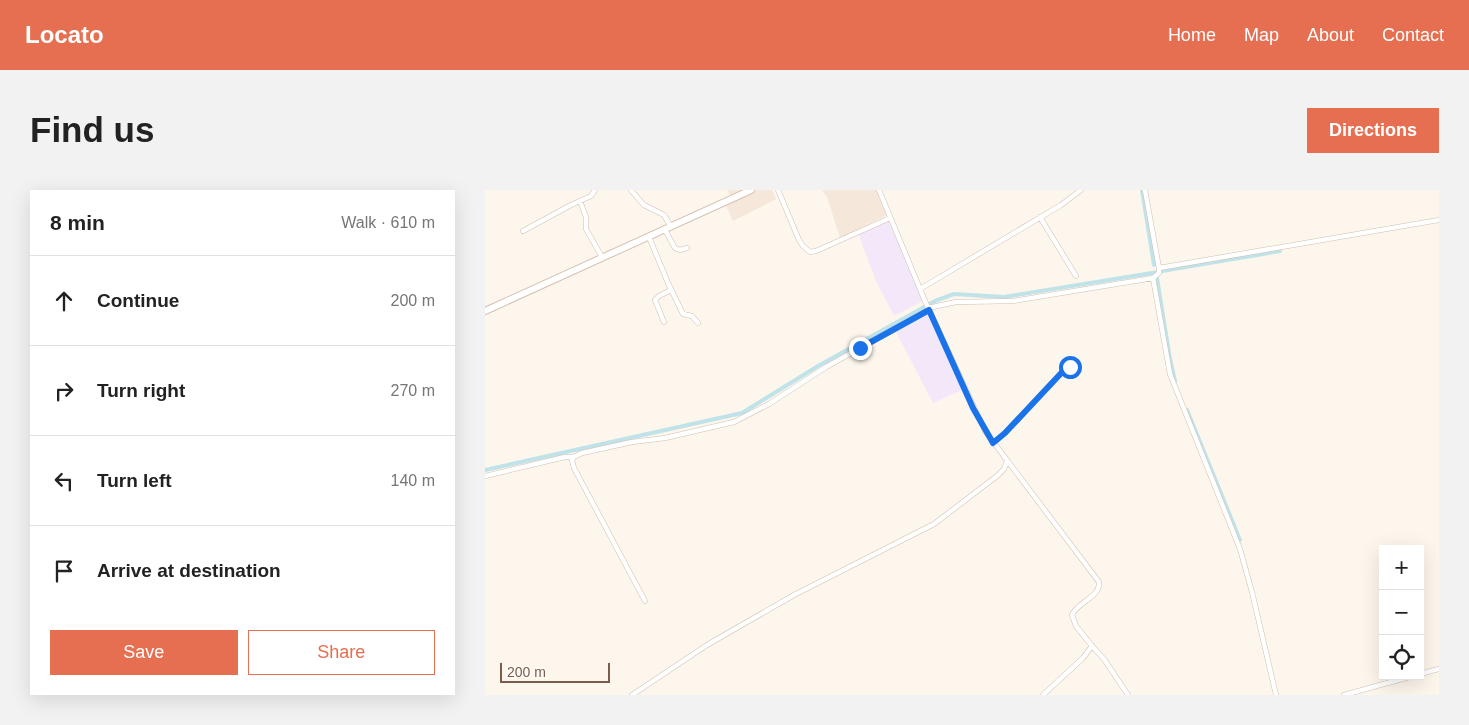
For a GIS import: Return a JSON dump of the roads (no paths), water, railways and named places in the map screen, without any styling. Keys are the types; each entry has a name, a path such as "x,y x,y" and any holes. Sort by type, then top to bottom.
{"main road":[{"path":"485,311 751,190"}],"street":[{"path":"523,231 591,196 595,190"},
{"path":"631,190 644,204 664,214 675,248 681,250 687,248"},
{"path":"778,190 799,240 810,252 890,218"},
{"path":"879,190 928,308 973,408 993,443 1099,582 1100,585 1097,592 1077,607 1073,615 1076,626 1104,659 1128,695"},
{"path":"920,289 1073,197 1081,190"},
{"path":"485,476 565,457 574,457 582,453 632,442 665,438 734,422 769,404 826,367 928,308 956,302 1013,301 1153,278 1159,273 1159,268 1145,190"},
{"path":"580,201 586,217 586,229 602,257"},
{"path":"1040,217 1076,276"},
{"path":"1159,268 1439,220"},
{"path":"649,237 683,314 692,316 698,323"},
{"path":"1153,278 1170,374 1240,549 1276,695"},
{"path":"663,322 655,300 671,290"},
{"path":"993,443 1005,433 1065,369 1070,367"},
{"path":"574,457 572,460 574,468 645,601"},
{"path":"1004,469 1007,461"},
{"path":"632,695 707,645 786,600 934,524 1004,469 1011,467"},
{"path":"1043,695 1083,658 1092,646"},
{"path":"1424,673 1439,669"},
{"path":"1344,695 1398,680"}],"waterway":[{"path":"1142,190 1154,265"},
{"path":"1162,271 1280,251"},
{"path":"485,470 742,413 818,366 935,301 954,294 1004,297 1158,272"},
{"path":"1157,278 1175,381"},
{"path":"1187,410 1240,540"}]}
